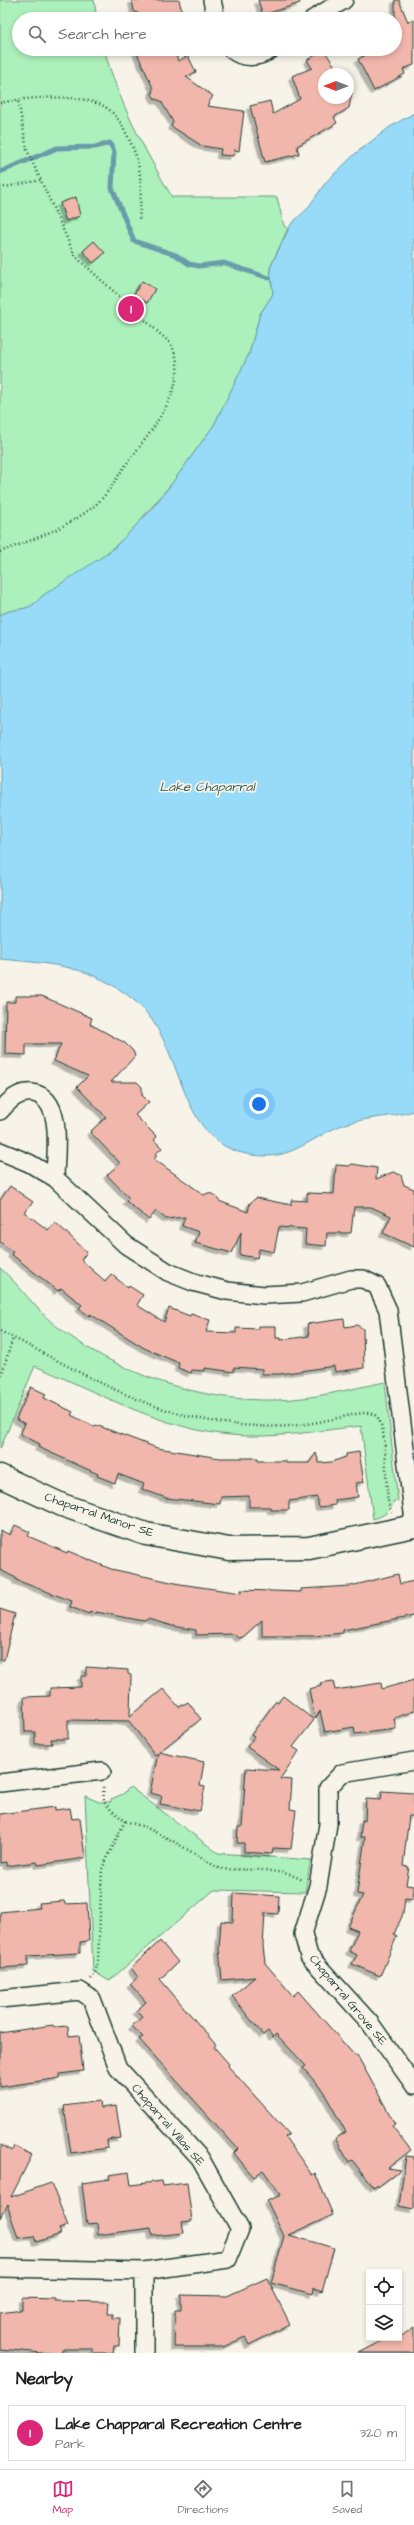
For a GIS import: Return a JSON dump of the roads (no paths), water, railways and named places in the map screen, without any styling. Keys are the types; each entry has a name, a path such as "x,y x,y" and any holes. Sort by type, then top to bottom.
{"street":[{"path":"212,0 215,12"},
{"path":"324,12 344,0"},
{"path":"246,56 258,56"},
{"path":"0,1111 11,1099 24,1093 38,1095 50,1104 55,1117 55,1178"},
{"path":"0,1151 29,1163 55,1178 126,1245 164,1269 193,1282 222,1290 258,1295 302,1293 356,1279 368,1281 377,1286 383,1294 388,1310 414,1521"},
{"name":"Chaparral Manor SE","path":"0,1476 62,1505 146,1534 229,1549 309,1548 414,1526"},
{"name":"Chaparral Grove SE","path":"414,1761 342,1773 328,1788 328,1824 318,1886 303,1934 309,1956 370,2024 414,2086"},
{"path":"0,1783 102,1770"},
{"name":"Chaparral Villas SE","path":"0,1999 80,1991 92,1999 118,2068 200,2158 240,2229 228,2259 144,2271 0,2268"},
{"path":"144,2271 144,2353"}],"water":[{"name":"Lake Chaparral","path":"414,113 414,1111 349,1123 328,1131 290,1152 279,1155 268,1156 237,1152 215,1139 198,1120 186,1096 166,1045 153,1021 135,1001 119,989 103,980 71,968 0,959 0,615 12,610 31,606 42,596 111,551 150,511 214,425 249,354 260,314 273,294 270,268 291,224 307,209 326,182 356,153 390,127"}],"waterway":[{"path":"0,172 57,148 95,147 110,143 114,152 112,188 134,241 176,255 189,264 199,266 224,263 269,278"}],"place":[{"name":"Lake Chapparal Recreation Centre","path":"131,309"}]}
